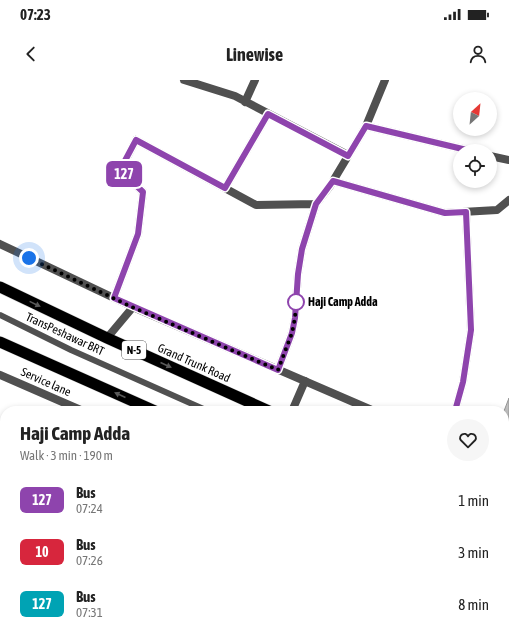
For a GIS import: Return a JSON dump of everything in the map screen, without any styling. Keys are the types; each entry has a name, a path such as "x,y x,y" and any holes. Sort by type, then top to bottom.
{"highway":[{"name":"Grand Trunk Road","path":"0,286 107,338 258,406"},
{"path":"0,342 144,406"}],"street":[{"path":"184,80 234,96 348,156"},
{"path":"246,102 255,80"},
{"path":"278,370 292,333 295,318 298,274 302,249 316,204 333,181 366,126 385,80"},
{"path":"225,188 268,114"},
{"path":"366,126 453,147"},
{"path":"114,298 138,234 143,192 120,170 136,140 256,205 316,204"},
{"path":"497,157 509,160"},
{"path":"333,181 445,213 497,210 509,200"},
{"path":"456,406 463,382 471,330 466,212"},
{"path":"0,244 132,307 362,406"},
{"path":"107,338 132,307"},
{"name":"Service lane","path":"0,375 71,406"},
{"path":"294,406 305,382"}],"lane":[{"name":"TransPeshawar BRT","path":"0,315 71,350 197,406"}],"building":[{"path":"509,398 509,406 506,406"}],"bus line":[{"name":"127","path":"453,147 366,126 348,156 268,114 225,188 136,140 120,170 143,192 138,234 114,298 278,370 292,333 295,318 298,274 302,249 316,204 333,181 445,213 466,212 471,330 463,382 456,406"}],"place":[{"name":"Haji Camp Adda","path":"296,302"}],"route":[{"path":"29,258 132,307 278,370 292,333 296,302"}]}
